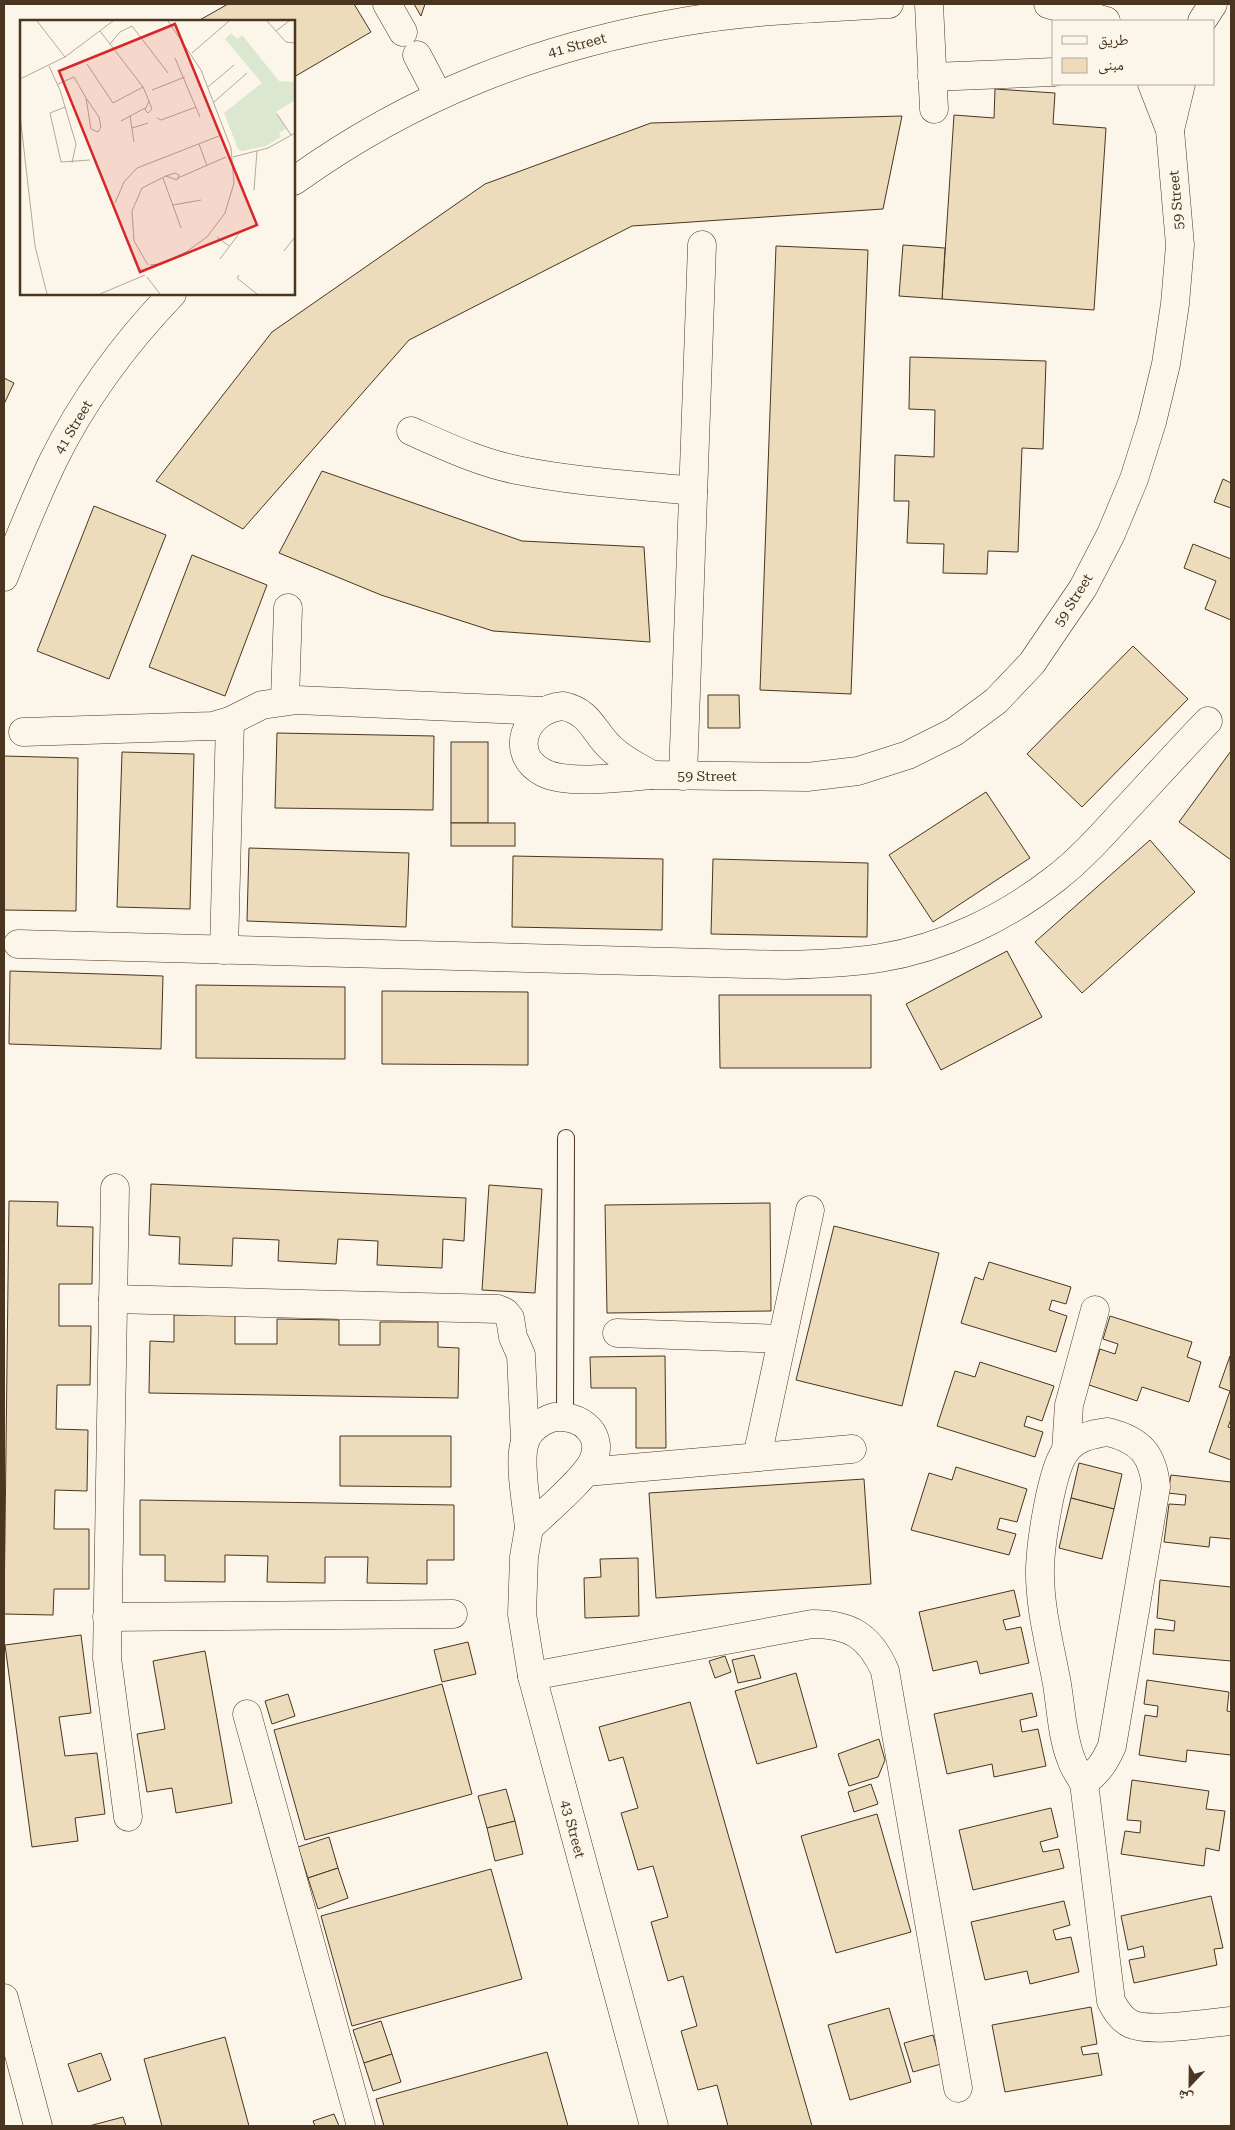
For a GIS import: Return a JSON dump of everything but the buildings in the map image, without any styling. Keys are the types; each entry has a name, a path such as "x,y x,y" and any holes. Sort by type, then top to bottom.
{"street":[{"path":"387,4 403,32"},
{"name":"41 Street","path":"295,180 359,138 438,95 497,70 558,49 656,27 745,13 889,4"},
{"path":"929,4 934,109"},
{"path":"1048,4 1103,20"},
{"path":"1105,4 1115,20"},
{"path":"417,55 438,95"},
{"path":"932,77 1052,72"},
{"name":"59 Street","path":"542,711 529,723 524,741 528,759 543,772 572,779 652,776 807,777 858,771 908,755 954,732 996,701 1032,663 1083,588 1111,534 1134,479 1152,422 1166,364 1175,304 1180,245 1170,130 1152,85"},
{"name":"59 Street","path":"1170,130 1181,85"},
{"path":"683,776 702,245"},
{"name":"41 Street","path":"4,577 28,516 54,460 84,406 120,355 171,295"},
{"path":"411,431 484,461 521,471 558,477 692,491"},
{"path":"285,700 288,608"},
{"path":"23,732 213,726 230,721 251,709 285,700 542,711 552,707 563,706 583,713 616,752 652,776"},
{"path":"224,950 230,721"},
{"path":"18,944 786,965 834,964 882,958 929,947 973,929 1016,906 1055,879 1090,847 1208,721"},
{"path":"115,1188 107,1616 108,1680 128,1817"},
{"path":"756,1457 810,1210"},
{"name":"43 Street","path":"113,1299 490,1308 505,1312 510,1318 513,1337 507,1355 509,1399 511,1415 524,1446 529,1528 524,1557 522,1614 532,1676 654,2126"},
{"path":"1066,1451 1069,1405 1095,1310"},
{"path":"617,1333 782,1339"},
{"path":"524,1446 535,1427 544,1420 554,1417 575,1418 584,1423 592,1431 596,1441 596,1452 586,1472 529,1528"},
{"path":"1084,1782 1101,1766 1112,1746 1156,1487 1154,1471 1148,1456 1138,1444 1124,1436 1108,1432 1092,1434 1077,1440 1066,1451 1058,1465 1043,1541 1040,1568 1042,1597 1067,1744 1076,1771 1084,1782 1111,2001 1115,2010 1122,2018 1141,2027 1231,2022"},
{"path":"586,1472 852,1449"},
{"path":"107,1616 454,1614"},
{"path":"532,1676 812,1624 831,1624 850,1629 865,1640 877,1654 885,1671 958,2088"},
{"path":"247,1714 361,2126"},
{"path":"4,1998 38,2126"}],"lane":[{"path":"564,1417 566,1138"}]}
